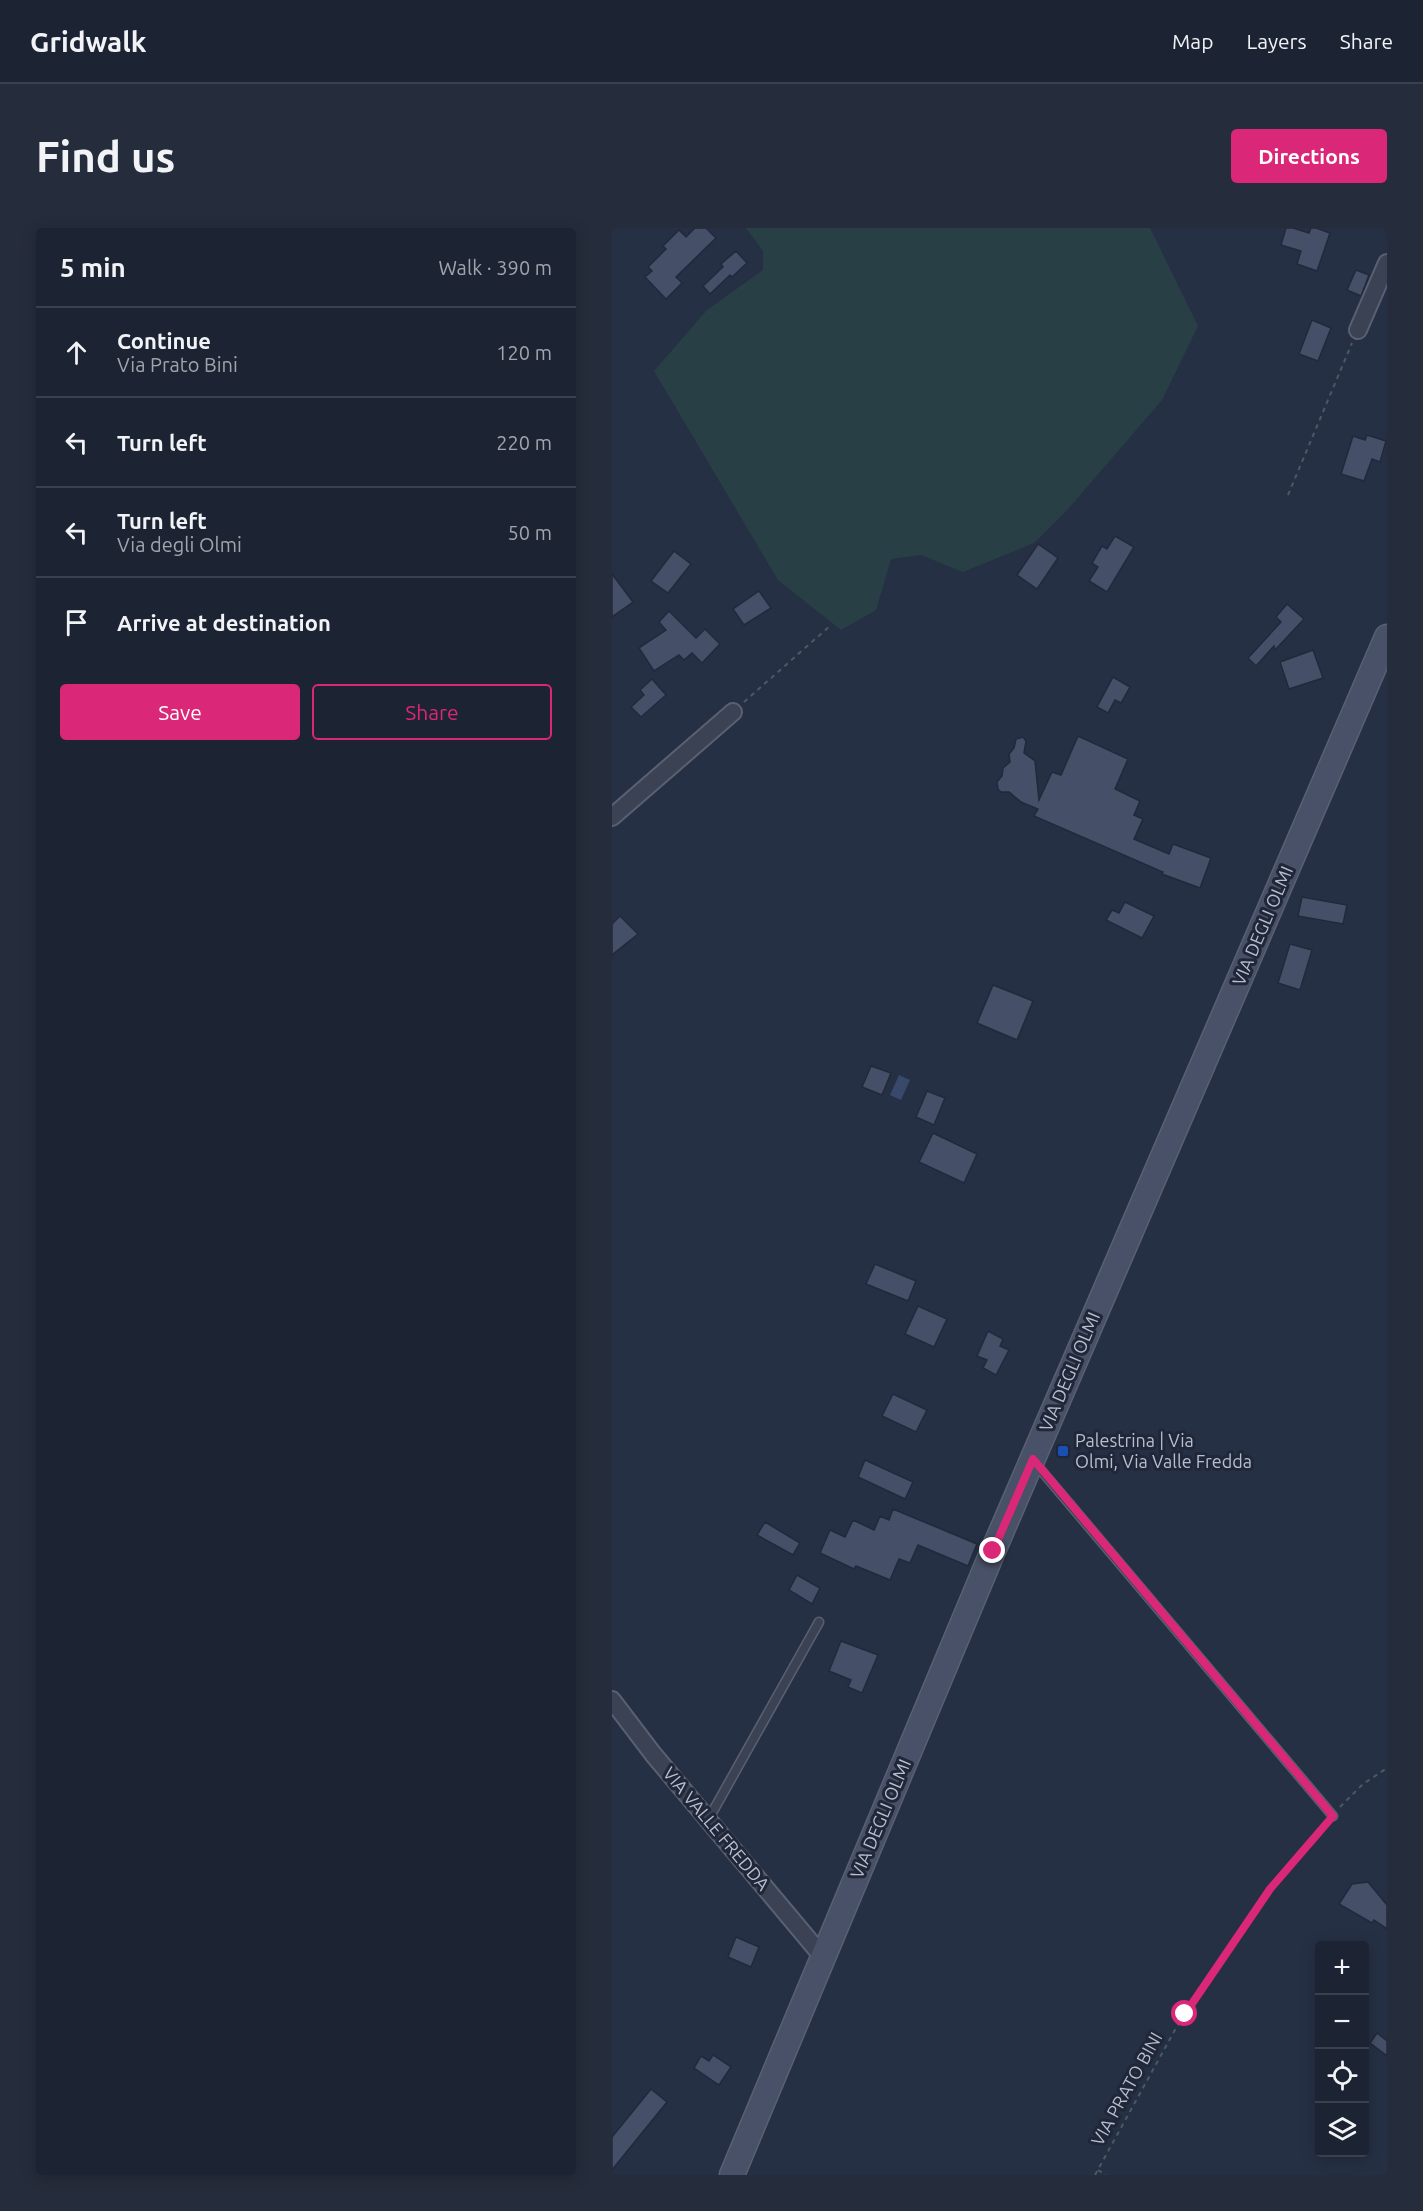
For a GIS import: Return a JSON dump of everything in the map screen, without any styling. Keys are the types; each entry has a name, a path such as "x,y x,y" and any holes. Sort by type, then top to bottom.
{"street":[{"path":"1358,330 1387,263"},
{"name":"VIA DEGLI OLMI","path":"732,2175 1033,1459 1387,637"},
{"path":"612,816 733,712"},
{"name":"VIA VALLE FREDDA","path":"612,1700 708,1820 823,1957"}],"lane":[{"path":"1033,1459 1333,1816"},
{"path":"708,1820 819,1622"}],"path":[{"path":"1288,495 1358,330"},
{"path":"733,712 831,625"},
{"name":"VIA PRATO BINI","path":"1095,2175 1176,2028 1270,1889 1355,1791 1387,1768"},
{"path":"1098,2170 1106,2175"}],"green space":[{"path":"746,228 1150,228 1198,326 1162,400 1069,508 1034,543 963,572 921,555 891,559 876,610 841,630 778,580 654,371 707,310 763,270 763,251"}],"water":[{"path":"899,1075 910,1080 901,1100 890,1095"}],"building":[{"path":"695,228 706,228 716,238 676,277 682,283 666,299 645,277 652,271 648,267 666,249 663,246 679,230 686,237"},
{"path":"1286,228 1309,233 1311,228 1316,228 1330,233 1317,271 1297,264 1301,251 1281,245"},
{"path":"736,251 747,263 710,294 703,286 723,267 721,264"},
{"path":"1356,270 1369,275 1361,296 1347,290"},
{"path":"1312,320 1331,328 1318,361 1299,354"},
{"path":"1367,435 1386,441 1380,462 1372,459 1364,481 1341,474 1353,436 1365,440"},
{"path":"1115,536 1134,547 1107,592 1089,581 1098,567 1092,563 1102,546 1107,549"},
{"path":"1038,544 1058,558 1037,589 1017,575"},
{"path":"674,551 691,564 668,593 651,581"},
{"path":"612,574 633,602 612,617"},
{"path":"759,591 771,608 744,625 733,609"},
{"path":"1287,604 1304,619 1275,650 1274,646 1256,666 1248,658 1281,622 1276,617"},
{"path":"669,611 696,638 705,629 720,644 702,663 692,653 684,660 679,655 654,671 639,648 666,630 659,622"},
{"path":"1313,650 1323,678 1289,689 1280,662"},
{"path":"1113,677 1130,687 1121,703 1115,700 1108,713 1097,707"},
{"path":"652,679 666,695 641,717 631,707 644,695 640,690"},
{"path":"1078,736 1128,759 1115,789 1140,801 1134,815 1143,819 1134,839 1169,854 1173,844 1211,858 1200,888 1162,874 1163,872 1034,816 1038,809 1021,802 1009,792 1001,792 998,789 997,782 1002,776 1003,768 1010,762 1009,754 1014,748 1016,739 1023,737 1026,741 1024,753 1035,761 1039,800 1052,772 1061,775"},
{"path":"1302,897 1347,905 1343,924 1298,916"},
{"path":"1125,902 1154,916 1142,938 1106,920 1112,910 1119,913"},
{"path":"620,916 638,934 612,955 612,924"},
{"path":"1290,944 1312,950 1300,990 1278,983"},
{"path":"993,985 1033,1001 1017,1040 977,1023"},
{"path":"871,1066 891,1073 882,1095 862,1087"},
{"path":"927,1091 945,1098 934,1125 916,1117"},
{"path":"933,1133 977,1154 964,1183 919,1162"},
{"path":"875,1264 916,1281 908,1301 866,1284"},
{"path":"918,1306 947,1319 934,1347 905,1334"},
{"path":"988,1331 1003,1339 1000,1346 1009,1350 996,1375 983,1368 987,1360 977,1356"},
{"path":"893,1394 927,1410 916,1432 882,1416"},
{"path":"865,1460 913,1482 905,1499 858,1477"},
{"path":"893,1509 977,1544 968,1566 918,1545 910,1563 899,1559 890,1580 856,1566 854,1569 820,1553 830,1530 845,1537 853,1520 874,1530 880,1516 889,1520"},
{"path":"765,1522 800,1543 793,1555 757,1535"},
{"path":"797,1575 820,1588 812,1604 789,1590"},
{"path":"841,1641 878,1655 862,1693 848,1687 851,1680 829,1671"},
{"path":"1368,1882 1387,1905 1387,1929 1374,1920 1372,1923 1339,1904 1352,1884"},
{"path":"736,1937 759,1947 751,1967 728,1957"},
{"path":"1377,2033 1387,2041 1387,2056 1370,2043"},
{"path":"713,2055 731,2067 719,2085 694,2068 701,2056 709,2061"},
{"path":"651,2089 667,2102 612,2170 612,2137"}],"place":[{"name":"Palestrina | Via Olmi, Via Valle Fredda","path":"1063,1451"}],"route":[{"path":"993,1551 1033,1459 1333,1816 1270,1889 1185,2014"}]}
